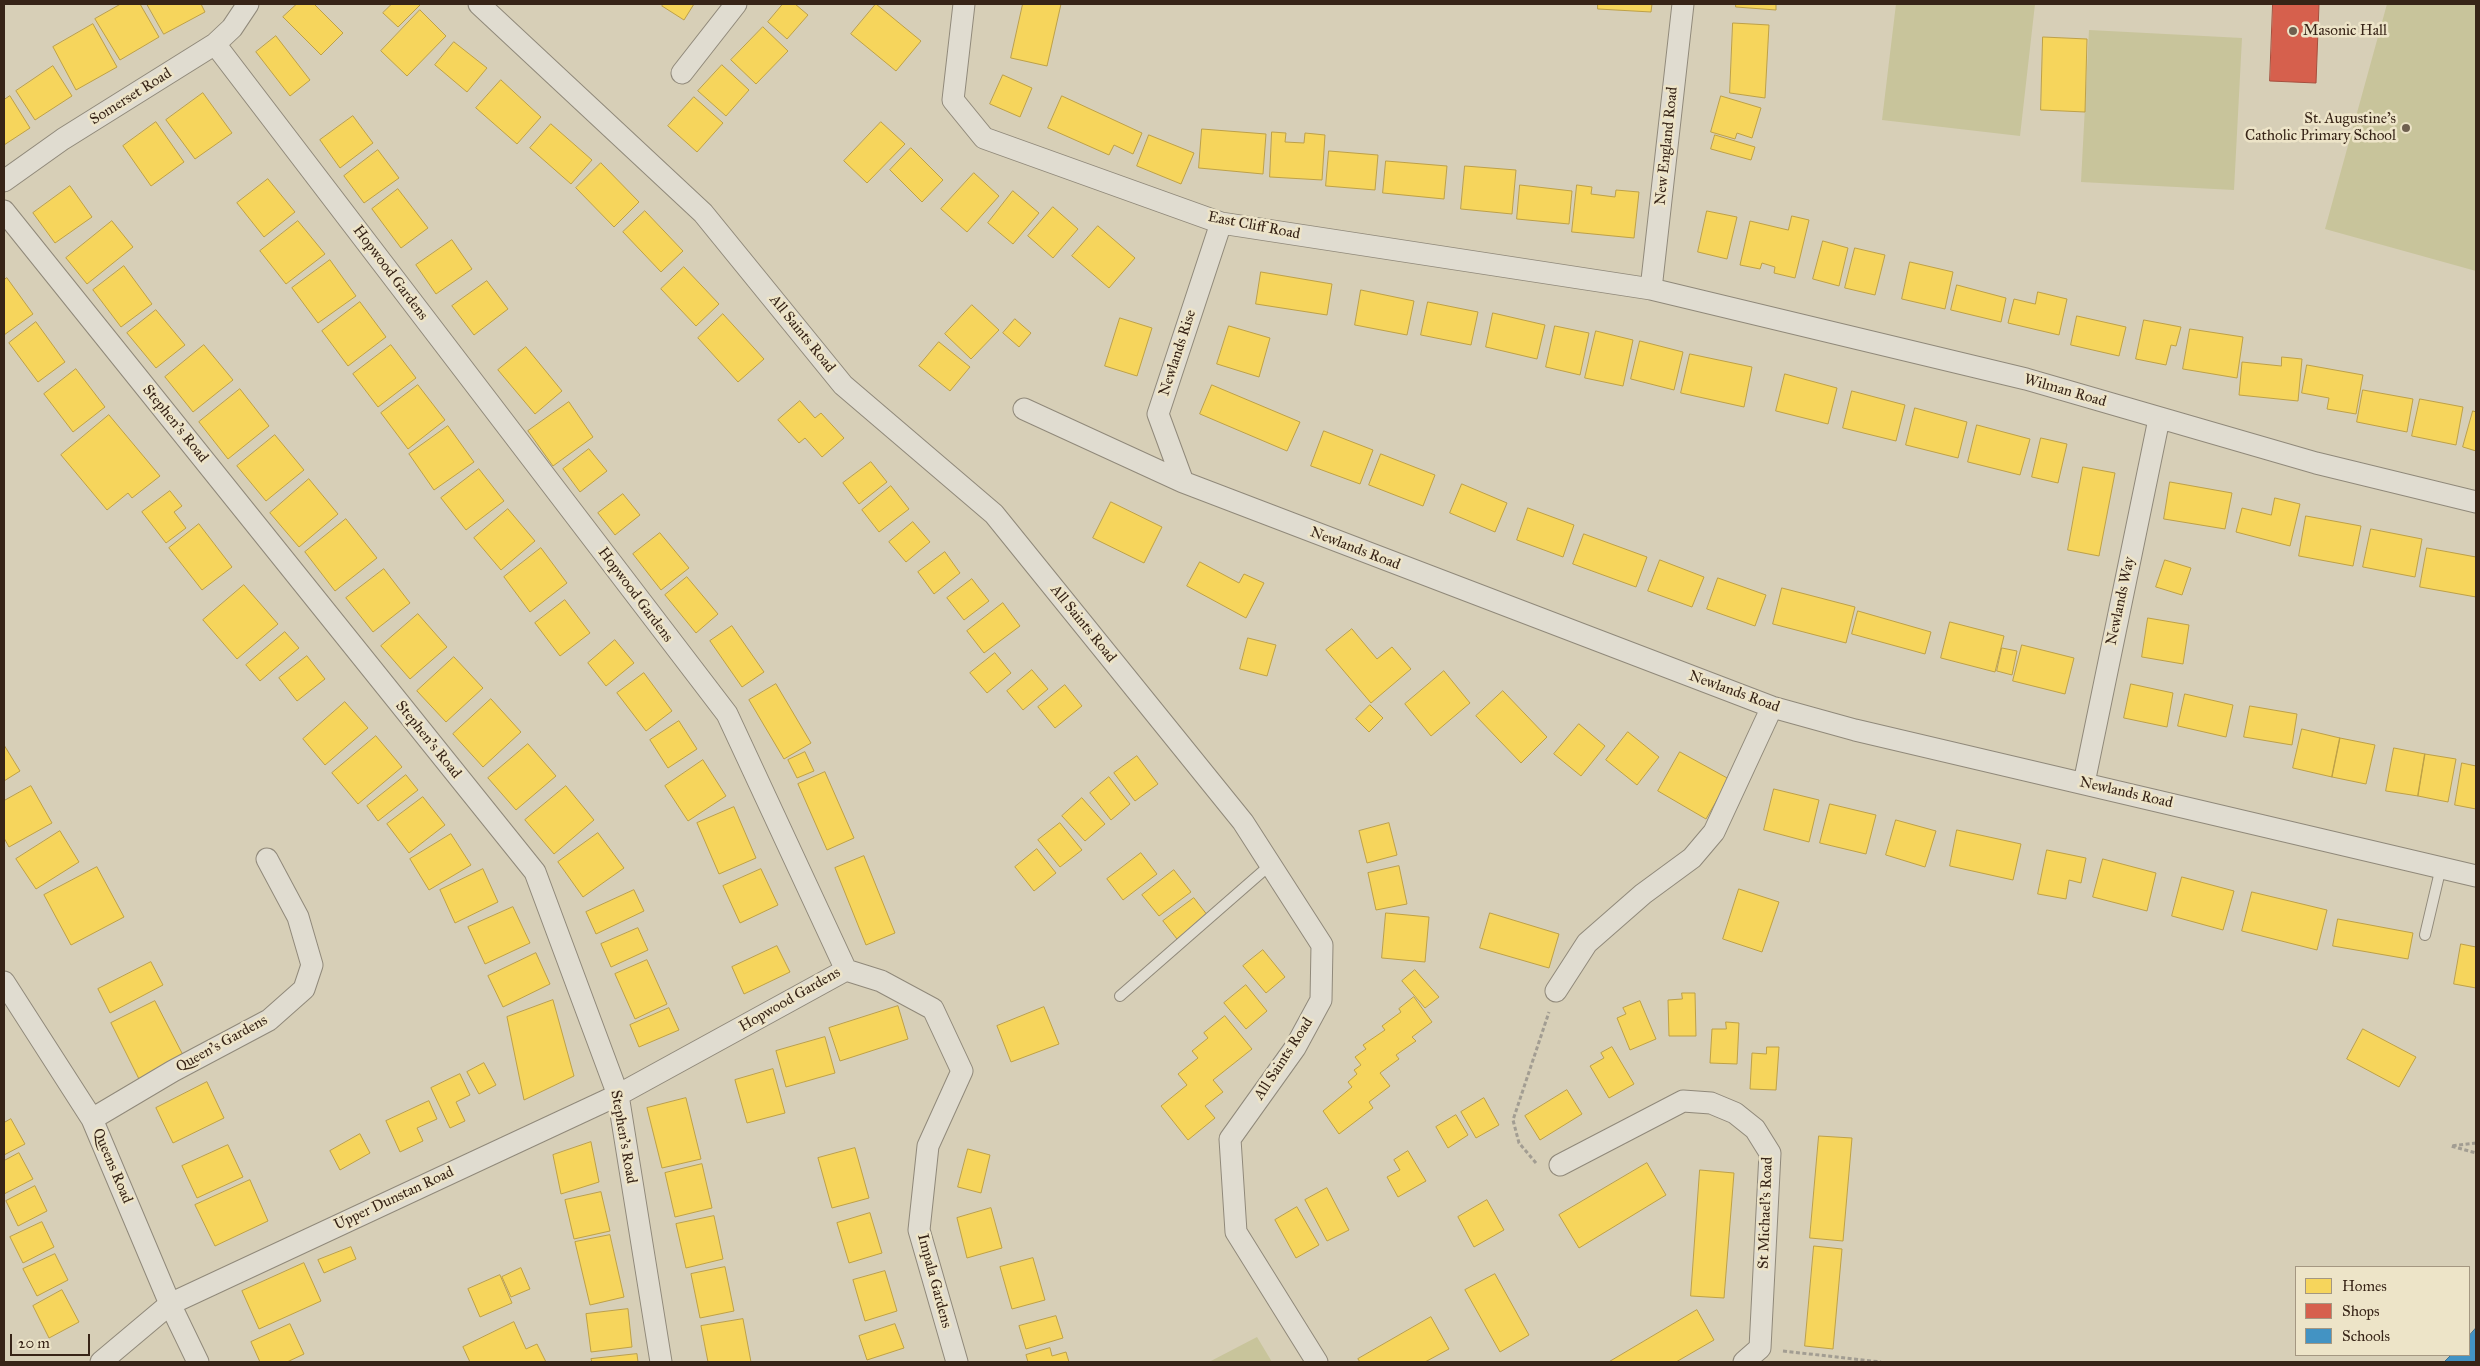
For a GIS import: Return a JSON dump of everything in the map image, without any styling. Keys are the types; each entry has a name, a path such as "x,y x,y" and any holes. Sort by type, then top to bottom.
{"street":[{"name":"Somerset Road","path":"4,181 63,139 215,44 232,28 248,4"},
{"name":"All Saints Road","path":"479,4 703,213 843,385 994,514 1243,822 1322,945 1321,1000 1295,1048 1230,1139 1236,1232 1317,1362"},
{"path":"682,73 736,4"},
{"name":"East Cliff Road","path":"964,4 953,100 984,138 1221,223 1650,289"},
{"name":"New England Road","path":"1650,289 1682,4"},
{"name":"Hopwood Gardens","path":"215,44 727,714 846,970 618,1095"},
{"name":"Stephen's Road","path":"4,211 535,872 618,1095 661,1362"},
{"name":"Newlands Rise","path":"1183,482 1158,414 1221,223"},
{"name":"Wilman Road","path":"1650,289 2026,379 2316,463 2476,502"},
{"name":"Newlands Road","path":"1024,409 1183,482 1772,707 1856,730 2476,876"},
{"name":"Newlands Way","path":"2084,783 2159,419"},
{"path":"1556,990 1588,944 1643,894 1692,858 1714,832 1772,707"},
{"name":"Queen's Gardens","path":"92,1118 173,1071 269,1020 304,989 312,965 304,936 298,918 267,859"},
{"name":"Impala Gardens","path":"846,970 881,981 934,1009 962,1071 928,1146 919,1230 957,1362"},
{"name":"Queens Road","path":"4,982 92,1118 170,1304 198,1362"},
{"name":"Upper Dunstan Road","path":"101,1362 170,1304 618,1095"},
{"name":"St Michael's Road","path":"1560,1165 1683,1101 1711,1104 1735,1113 1755,1129 1770,1153 1760,1348"},
{"path":"1744,1362 1760,1348"}],"lane":[{"path":"1120,996 1270,865"},
{"path":"2426,935 2441,867"}],"path":[{"path":"1556,990 1513,1120 1519,1142 1538,1166 1560,1165"},
{"path":"2476,1143 2451,1146 2476,1153"},
{"path":"1760,1348 1881,1362"}],"shaded area":[{"path":"1896,4 2035,4 2020,136 1882,120"},
{"name":"St. Augustine's Catholic Primary School","path":"2387,4 2476,4 2476,271 2325,229"},
{"path":"2089,30 2242,38 2234,190 2081,182"},
{"path":"1257,1337 1272,1362 1209,1362"}],"building: Homes":[{"path":"121,4 140,4 159,37 120,60 95,19"},
{"path":"147,4 201,4 205,12 164,34"},
{"path":"297,4 314,4 343,33 321,55 283,17"},
{"path":"392,4 421,4 398,27 383,13"},
{"path":"664,4 694,4 684,20 662,6"},
{"path":"783,4 795,4 808,15 787,39 768,22"},
{"path":"876,4 921,41 896,71 851,34"},
{"path":"1023,4 1061,4 1047,66 1011,58"},
{"path":"1598,4 1652,4 1651,12 1598,9"},
{"path":"1736,4 1776,4 1776,10 1736,7"},
{"path":"420,10 446,36 407,76 381,51"},
{"path":"1733,23 1769,25 1765,98 1730,93"},
{"path":"93,24 117,67 76,90 53,47"},
{"path":"763,27 788,51 756,84 731,60"},
{"path":"276,36 310,80 290,96 256,52"},
{"path":"2043,37 2087,39 2085,112 2041,110"},
{"path":"454,42 487,68 467,92 435,65"},
{"path":"722,65 749,90 726,116 698,91"},
{"path":"53,66 72,96 35,120 16,91"},
{"path":"1003,75 1032,88 1020,117 990,104"},
{"path":"501,80 541,117 517,144 476,108"},
{"path":"203,93 232,133 195,159 166,120"},
{"path":"10,96 30,128 4,145 4,100"},
{"path":"1062,96 1142,133 1133,154 1114,145 1109,155 1048,128"},
{"path":"1721,96 1761,108 1752,138 1737,133 1735,139 1711,132"},
{"path":"694,97 723,123 697,152 668,126"},
{"path":"353,116 373,143 340,168 320,140"},
{"path":"156,122 184,162 151,186 123,146"},
{"path":"881,122 905,144 867,183 844,161"},
{"path":"551,124 592,160 571,184 530,148"},
{"path":"1202,129 1266,134 1263,174 1199,168"},
{"path":"1272,132 1286,133 1285,142 1304,143 1305,133 1325,135 1322,180 1270,177"},
{"path":"1149,135 1194,153 1181,184 1137,166"},
{"path":"1715,135 1755,147 1751,160 1711,149"},
{"path":"911,148 943,180 922,202 890,170"},
{"path":"378,150 399,178 364,203 344,176"},
{"path":"1329,151 1378,155 1375,190 1326,186"},
{"path":"1386,161 1447,166 1444,199 1383,193"},
{"path":"601,163 639,202 614,227 576,188"},
{"path":"1465,166 1516,170 1512,214 1461,209"},
{"path":"974,173 999,196 967,232 941,209"},
{"path":"268,179 295,212 264,237 237,203"},
{"path":"1520,185 1572,191 1569,224 1517,219"},
{"path":"1577,185 1592,187 1591,194 1615,197 1616,190 1639,192 1634,238 1572,232"},
{"path":"70,186 92,217 55,243 33,213"},
{"path":"398,189 428,228 401,248 372,209"},
{"path":"1013,191 1039,213 1013,244 988,223"},
{"path":"1053,207 1078,229 1053,258 1028,236"},
{"path":"645,211 683,251 661,272 623,232"},
{"path":"1707,211 1737,217 1727,259 1698,252"},
{"path":"1792,216 1809,220 1795,278 1774,273 1775,267 1762,263 1760,269 1740,265 1750,221 1788,230"},
{"path":"112,221 133,247 87,284 66,258"},
{"path":"298,221 325,254 286,284 260,251"},
{"path":"1098,226 1135,258 1109,288 1072,256"},
{"path":"452,240 472,269 436,294 416,265"},
{"path":"1823,241 1848,248 1839,286 1813,279"},
{"path":"1855,248 1885,255 1875,295 1845,288"},
{"path":"330,260 356,296 318,323 292,288"},
{"path":"1910,262 1953,272 1945,309 1902,299"},
{"path":"124,266 152,304 121,327 93,290"},
{"path":"684,267 719,304 696,326 661,289"},
{"path":"1261,272 1332,284 1327,315 1256,304"},
{"path":"7,278 33,314 4,335 4,280"},
{"path":"487,281 508,309 474,335 452,306"},
{"path":"1957,285 2006,298 2001,322 1951,310"},
{"path":"1361,290 1414,301 1407,335 1355,325"},
{"path":"2038,292 2067,299 2059,335 2008,323 2014,299 2035,304"},
{"path":"360,302 386,337 348,366 322,331"},
{"path":"1428,302 1478,312 1471,345 1421,335"},
{"path":"972,305 999,330 971,359 945,334"},
{"path":"156,310 185,345 156,368 127,333"},
{"path":"1493,313 1545,325 1537,359 1486,347"},
{"path":"723,314 764,359 738,382 698,338"},
{"path":"2077,316 2126,327 2119,356 2071,345"},
{"path":"1120,318 1152,328 1137,376 1105,366"},
{"path":"1015,319 1031,333 1019,347 1003,333"},
{"path":"2144,320 2181,327 2176,346 2171,345 2166,365 2136,359"},
{"path":"36,322 65,362 38,382 9,343"},
{"path":"1229,326 1270,338 1259,377 1217,364"},
{"path":"1555,326 1589,333 1580,375 1546,367"},
{"path":"2190,329 2243,337 2237,378 2183,369"},
{"path":"1596,331 1633,340 1623,386 1585,378"},
{"path":"1640,341 1683,352 1674,390 1631,379"},
{"path":"939,342 970,367 950,391 919,366"},
{"path":"204,345 233,380 193,412 165,377"},
{"path":"391,345 416,378 378,407 353,374"},
{"path":"526,347 562,391 535,414 498,370"},
{"path":"1690,354 1752,367 1744,407 1681,393"},
{"path":"2282,357 2302,359 2298,401 2239,395 2242,362 2281,366"},
{"path":"2307,365 2363,375 2356,414 2327,409 2329,398 2302,393"},
{"path":"76,369 105,407 73,432 44,394"},
{"path":"1785,374 1837,388 1828,424 1776,411"},
{"path":"418,385 445,420 408,449 381,413"},
{"path":"1212,385 1300,422 1287,451 1200,414"},
{"path":"240,389 269,426 228,459 199,422"},
{"path":"2363,390 2413,399 2407,432 2357,422"},
{"path":"1852,391 1905,405 1896,441 1843,428"},
{"path":"2420,399 2463,407 2456,445 2412,436"},
{"path":"800,401 815,418 821,413 844,438 822,457 805,438 799,443 778,420"},
{"path":"569,402 593,437 553,466 528,431"},
{"path":"1915,408 1967,422 1958,458 1906,445"},
{"path":"2473,411 2476,412 2476,451 2463,447"},
{"path":"109,415 160,476 132,498 128,493 107,510 61,455"},
{"path":"1977,425 2030,439 2020,475 1968,462"},
{"path":"448,426 474,462 434,490 409,454"},
{"path":"1324,431 1373,450 1360,484 1311,466"},
{"path":"275,435 304,470 266,501 237,466"},
{"path":"2041,438 2067,444 2058,483 2032,477"},
{"path":"589,449 607,471 580,492 563,469"},
{"path":"1381,454 1435,475 1423,506 1369,485"},
{"path":"871,462 887,482 859,504 843,483"},
{"path":"2083,467 2115,473 2099,556 2068,550"},
{"path":"479,469 504,501 466,530 441,498"},
{"path":"309,479 338,514 299,547 270,513"},
{"path":"2170,482 2232,493 2225,529 2164,519"},
{"path":"1462,484 1507,503 1495,532 1450,513"},
{"path":"891,486 909,509 879,532 862,510"},
{"path":"170,491 182,506 174,512 186,528 166,543 142,512"},
{"path":"623,494 640,515 615,535 598,513"},
{"path":"2275,498 2300,504 2290,546 2236,532 2242,508 2271,515"},
{"path":"1111,502 1162,527 1144,563 1093,538"},
{"path":"1528,508 1574,525 1563,557 1517,540"},
{"path":"508,509 535,541 501,570 474,538"},
{"path":"2306,516 2361,526 2353,566 2299,556"},
{"path":"346,519 377,558 335,591 305,552"},
{"path":"913,522 930,542 906,562 889,542"},
{"path":"199,524 232,567 202,590 169,548"},
{"path":"2371,529 2422,539 2415,577 2363,567"},
{"path":"660,533 689,568 661,590 633,554"},
{"path":"1584,534 1647,557 1636,587 1573,564"},
{"path":"541,548 567,583 530,612 504,577"},
{"path":"2427,548 2476,557 2476,597 2420,587"},
{"path":"945,552 960,573 934,594 918,572"},
{"path":"1660,560 1704,577 1692,607 1648,591"},
{"path":"2165,560 2191,568 2182,595 2156,587"},
{"path":"1200,562 1239,583 1244,574 1264,583 1246,618 1187,586"},
{"path":"384,569 410,603 373,632 346,598"},
{"path":"687,577 718,614 696,633 665,595"},
{"path":"1718,578 1766,595 1755,626 1707,609"},
{"path":"972,579 989,601 964,620 947,598"},
{"path":"244,585 278,624 237,659 203,620"},
{"path":"1782,588 1855,607 1846,643 1773,624"},
{"path":"565,600 590,633 560,656 535,623"},
{"path":"1003,603 1020,626 984,653 967,631"},
{"path":"1858,611 1931,632 1925,654 1852,634"},
{"path":"418,614 447,647 410,679 381,646"},
{"path":"2148,618 2189,625 2183,664 2142,657"},
{"path":"1950,622 2004,636 1995,672 1941,658"},
{"path":"732,626 764,672 742,687 710,641"},
{"path":"1352,629 1377,659 1392,647 1411,669 1371,703 1326,650"},
{"path":"285,632 299,648 260,681 246,665"},
{"path":"1248,638 1276,645 1267,676 1240,669"},
{"path":"615,640 634,663 606,686 588,663"},
{"path":"2022,645 2074,658 2065,694 2013,681"},
{"path":"2002,648 2017,651 2012,675 1997,671"},
{"path":"995,653 1011,673 987,693 970,673"},
{"path":"307,656 325,679 297,701 279,678"},
{"path":"454,657 483,688 446,722 417,691"},
{"path":"1032,670 1048,689 1023,710 1007,691"},
{"path":"1444,671 1470,703 1431,736 1405,704"},
{"path":"644,673 672,711 646,731 617,693"},
{"path":"776,684 811,743 784,759 749,700"},
{"path":"2131,684 2173,693 2167,727 2124,718"},
{"path":"1065,685 1082,706 1055,728 1038,707"},
{"path":"1503,691 1547,737 1521,763 1476,716"},
{"path":"2185,694 2233,705 2226,737 2178,726"},
{"path":"491,699 521,732 483,767 453,734"},
{"path":"345,702 368,728 325,765 303,739"},
{"path":"1370,705 1383,718 1369,732 1356,719"},
{"path":"2250,706 2297,714 2292,745 2244,737"},
{"path":"679,721 697,749 668,768 650,740"},
{"path":"1579,724 1605,746 1581,776 1554,754"},
{"path":"2302,729 2340,738 2332,777 2293,768"},
{"path":"1628,732 1659,757 1637,785 1606,760"},
{"path":"376,736 402,767 358,804 332,773"},
{"path":"2340,738 2375,745 2366,784 2332,777"},
{"path":"528,744 556,776 516,810 488,778"},
{"path":"4,745 20,771 4,781"},
{"path":"2394,748 2425,754 2418,796 2386,791"},
{"path":"805,752 814,771 797,778 788,760"},
{"path":"1680,752 1729,779 1706,819 1658,791"},
{"path":"2425,754 2456,759 2448,802 2418,796"},
{"path":"1137,756 1158,784 1135,801 1114,773"},
{"path":"703,760 726,796 688,821 665,786"},
{"path":"2462,763 2476,766 2476,809 2455,805"},
{"path":"825,772 854,838 827,850 798,784"},
{"path":"406,775 418,790 378,821 367,806"},
{"path":"1109,777 1130,804 1111,820 1090,793"},
{"path":"31,786 52,823 9,847 4,838 4,801"},
{"path":"566,786 594,820 554,854 525,820"},
{"path":"1774,789 1819,800 1809,842 1764,830"},
{"path":"423,797 445,825 409,853 387,824"},
{"path":"1082,798 1105,824 1085,841 1062,816"},
{"path":"1830,804 1876,815 1866,854 1820,843"},
{"path":"734,807 756,858 719,874 697,823"},
{"path":"1896,820 1936,831 1925,867 1886,855"},
{"path":"1060,823 1082,850 1060,867 1038,840"},
{"path":"1389,823 1397,855 1367,863 1359,831"},
{"path":"1957,830 2021,844 2013,880 1950,866"},
{"path":"60,831 79,862 36,889 16,859"},
{"path":"598,833 624,868 583,897 558,862"},
{"path":"451,834 471,865 429,890 410,859"},
{"path":"1037,849 1056,873 1034,891 1015,867"},
{"path":"2047,850 2086,858 2081,883 2069,880 2066,899 2038,894"},
{"path":"1141,853 1157,874 1123,900 1107,879"},
{"path":"864,856 895,933 866,945 835,868"},
{"path":"2103,859 2156,873 2147,911 2093,897"},
{"path":"1399,866 1407,904 1376,910 1368,873"},
{"path":"97,867 124,917 71,945 44,895"},
{"path":"483,869 498,902 455,923 440,890"},
{"path":"761,869 778,905 740,923 723,886"},
{"path":"1174,870 1191,892 1159,916 1142,895"},
{"path":"2182,877 2234,891 2223,930 2172,916"},
{"path":"1739,889 1779,902 1762,952 1723,939"},
{"path":"634,890 644,911 596,934 586,912"},
{"path":"2252,892 2327,910 2317,950 2242,931"},
{"path":"1194,898 1208,916 1177,939 1163,921"},
{"path":"513,907 530,943 485,964 468,927"},
{"path":"1386,913 1429,917 1425,962 1382,958"},
{"path":"1490,913 1559,934 1549,968 1480,948"},
{"path":"2338,919 2413,933 2408,959 2333,946"},
{"path":"638,928 648,950 611,967 601,944"},
{"path":"2461,944 2476,947 2476,988 2454,984"},
{"path":"777,946 790,972 744,994 732,967"},
{"path":"1263,950 1285,977 1266,993 1243,966"},
{"path":"536,953 550,984 503,1007 488,976"},
{"path":"647,960 667,1004 635,1019 615,974"},
{"path":"151,962 163,985 110,1013 98,989"},
{"path":"1415,970 1439,997 1425,1008 1402,981"},
{"path":"1246,985 1267,1011 1246,1029 1224,1003"},
{"path":"1682,993 1695,993 1696,1036 1669,1036 1668,1000 1682,999"},
{"path":"1414,997 1432,1022 1412,1037 1416,1041 1396,1055 1399,1059 1380,1073 1390,1086 1369,1102 1373,1108 1339,1134 1323,1111 1352,1087 1348,1082 1357,1074 1354,1070 1361,1065 1355,1057 1366,1049 1363,1045 1385,1030 1382,1026 1401,1012 1399,1009"},
{"path":"553,1000 574,1076 524,1100 507,1017"},
{"path":"155,1001 184,1057 139,1079 111,1023"},
{"path":"1640,1001 1656,1039 1630,1050 1617,1018 1626,1014 1623,1008"},
{"path":"898,1006 908,1039 840,1061 829,1028"},
{"path":"1044,1007 1059,1044 1011,1062 997,1026"},
{"path":"669,1008 679,1030 639,1047 630,1025"},
{"path":"1225,1016 1252,1049 1213,1080 1223,1092 1205,1106 1215,1118 1188,1140 1161,1106 1187,1085 1178,1074 1198,1058 1192,1051 1208,1038 1204,1033"},
{"path":"1726,1022 1739,1023 1737,1064 1710,1063 1712,1029 1726,1029"},
{"path":"2363,1029 2416,1057 2399,1087 2347,1059"},
{"path":"825,1037 835,1073 786,1087 776,1051"},
{"path":"1612,1047 1634,1084 1609,1098 1590,1066 1604,1058 1601,1053"},
{"path":"1767,1047 1779,1047 1776,1090 1750,1089 1752,1053 1766,1054"},
{"path":"484,1063 496,1085 479,1094 467,1072"},
{"path":"773,1069 785,1113 747,1123 735,1080"},
{"path":"460,1074 470,1095 456,1102 465,1121 450,1128 431,1088"},
{"path":"207,1082 224,1118 173,1143 156,1108"},
{"path":"1567,1090 1582,1114 1540,1140 1525,1116"},
{"path":"686,1098 701,1159 662,1168 647,1108"},
{"path":"1484,1098 1499,1125 1476,1138 1461,1112"},
{"path":"429,1101 437,1119 417,1128 423,1141 400,1152 386,1121"},
{"path":"1456,1115 1468,1135 1448,1148 1436,1127"},
{"path":"11,1119 25,1144 4,1155 4,1123"},
{"path":"360,1134 370,1153 340,1170 330,1151"},
{"path":"1819,1136 1852,1138 1843,1241 1810,1238"},
{"path":"591,1142 599,1182 561,1194 553,1155"},
{"path":"228,1145 243,1177 197,1198 182,1166"},
{"path":"855,1148 869,1198 832,1208 818,1158"},
{"path":"968,1149 990,1155 981,1193 958,1187"},
{"path":"1408,1151 1426,1181 1398,1197 1387,1177 1400,1170 1394,1160"},
{"path":"19,1153 33,1179 4,1194 4,1161"},
{"path":"1647,1163 1666,1195 1579,1248 1559,1215"},
{"path":"702,1164 712,1208 675,1217 665,1173"},
{"path":"1700,1170 1734,1173 1724,1298 1691,1296"},
{"path":"250,1180 268,1221 215,1246 195,1205"},
{"path":"35,1186 47,1211 18,1226 6,1201"},
{"path":"1327,1188 1349,1230 1327,1241 1305,1200"},
{"path":"601,1192 610,1231 574,1239 565,1200"},
{"path":"1487,1200 1504,1230 1474,1247 1458,1217"},
{"path":"1297,1207 1319,1245 1296,1258 1275,1220"},
{"path":"991,1208 1002,1248 967,1258 957,1218"},
{"path":"870,1213 882,1253 849,1263 837,1223"},
{"path":"714,1216 723,1259 686,1268 676,1224"},
{"path":"42,1222 54,1247 23,1263 10,1237"},
{"path":"610,1235 624,1297 590,1305 575,1242"},
{"path":"1814,1246 1842,1249 1833,1349 1805,1346"},
{"path":"351,1247 356,1259 324,1273 318,1260"},
{"path":"55,1254 68,1280 37,1296 23,1269"},
{"path":"1033,1258 1045,1300 1012,1309 1000,1267"},
{"path":"304,1263 321,1301 259,1329 242,1291"},
{"path":"725,1267 734,1311 700,1318 691,1274"},
{"path":"521,1268 530,1289 511,1297 502,1277"},
{"path":"885,1271 897,1311 865,1321 853,1280"},
{"path":"1495,1274 1529,1335 1500,1352 1465,1290"},
{"path":"500,1275 512,1303 480,1317 468,1289"},
{"path":"62,1290 79,1322 49,1338 33,1306"},
{"path":"628,1309 632,1347 591,1352 586,1314"},
{"path":"1697,1310 1714,1340 1676,1362 1609,1362"},
{"path":"1056,1316 1063,1338 1026,1349 1019,1326"},
{"path":"1431,1317 1449,1349 1425,1362 1360,1362 1358,1359"},
{"path":"743,1319 751,1362 708,1362 701,1326"},
{"path":"514,1322 526,1349 537,1344 546,1362 470,1362 463,1347"},
{"path":"290,1324 304,1354 287,1362 260,1362 251,1342"},
{"path":"895,1324 904,1348 867,1360 859,1336"},
{"path":"1050,1348 1052,1356 1066,1352 1069,1362 1028,1362 1026,1355"},
{"path":"637,1354 638,1362 592,1362 591,1359"}],"building: Shops":[{"path":"2273,4 2319,4 2316,83 2270,81"}],"building: Schools":[{"path":"2476,1328 2476,1362 2444,1362 2450,1356 2470,1356 2470,1335"}],"place":[{"name":"Masonic Hall","path":"2293,31"},
{"name":"St. Augustine's Catholic Primary School","path":"2406,128"}]}
